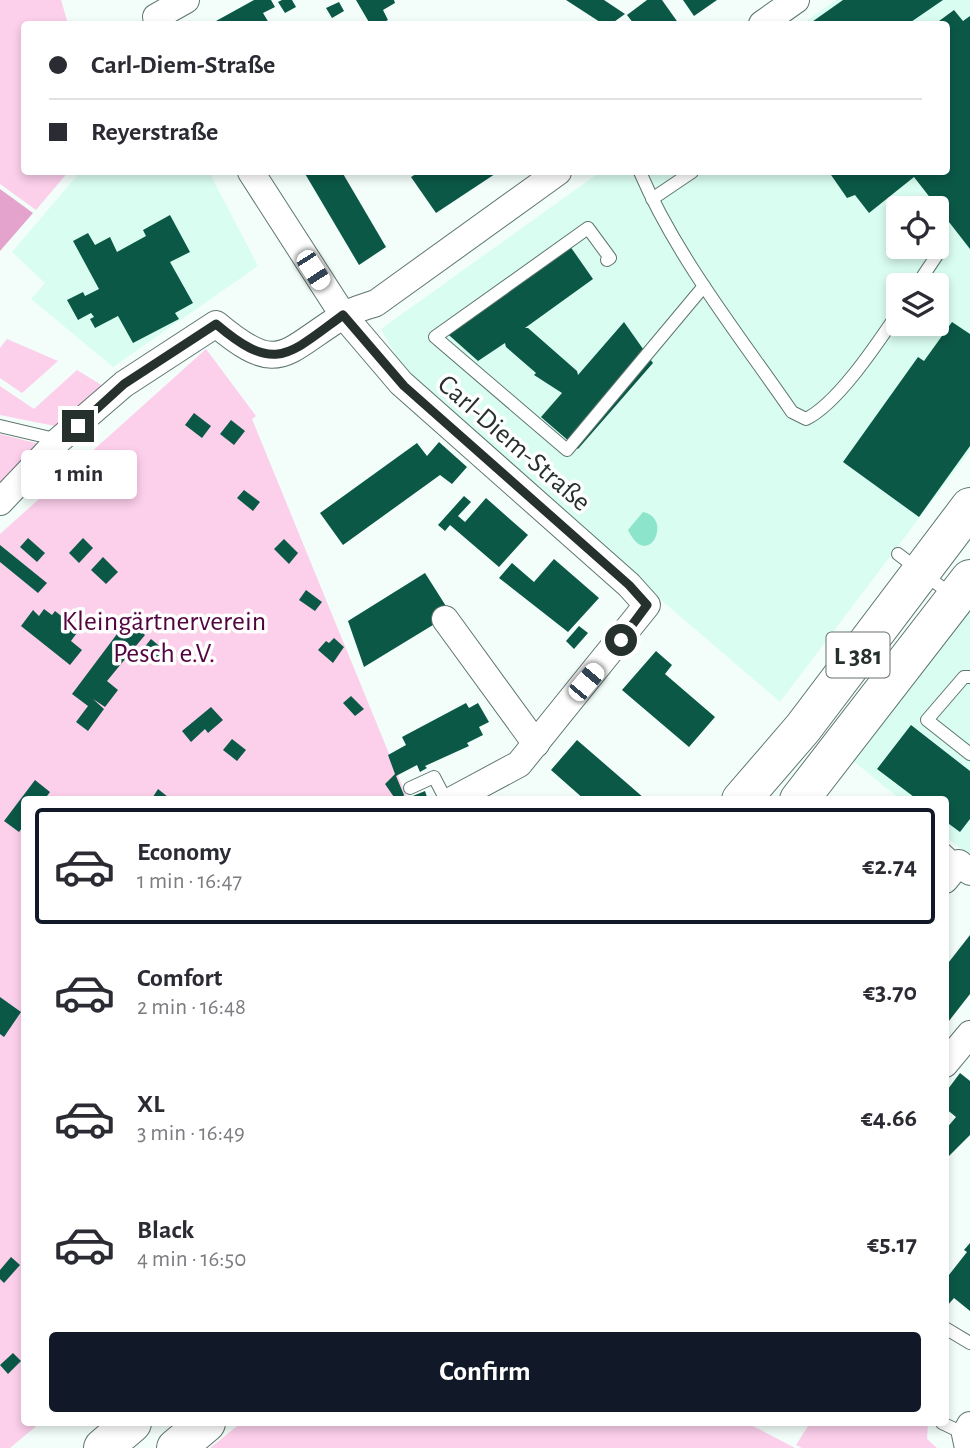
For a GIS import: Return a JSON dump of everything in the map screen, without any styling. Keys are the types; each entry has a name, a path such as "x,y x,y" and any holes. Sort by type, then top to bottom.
{"main road":[{"name":"L 381","path":"744,796 803,728 909,563 970,507"},
{"name":"L 381","path":"802,796 963,593"},
{"path":"103,1448 129,1426"},
{"path":"176,1448 202,1426"}],"street":[{"path":"154,14 186,0"},
{"path":"766,21 796,0"},
{"name":"Carl-Diem-Straße","path":"253,175 343,315 404,386 629,585 647,605 519,764 457,796"},
{"path":"0,502 59,440 124,384 216,324 242,346 268,356 297,349 343,315 376,303 554,175"},
{"path":"445,619 536,744"},
{"path":"949,1059 970,1034"}],"lane":[{"path":"641,175 652,199 704,286 792,412 806,419 821,411 886,331"},
{"path":"652,199 688,175"},
{"path":"607,260 610,258 588,228 435,337 567,450 704,286"},
{"path":"0,426 59,440"},
{"path":"909,563 963,593"},
{"path":"970,677 964,677 928,720 970,754"},
{"path":"410,788 434,777 446,796"},
{"path":"949,1330 970,1343"},
{"path":"948,1426 968,1436"}],"shaded area":[{"path":"836,0 970,0 970,451 780,702 564,517 408,378 381,329 596,175 950,175 950,21 806,21"},
{"path":"77,175 211,175 258,266 113,367 31,299 45,283 12,252"},
{"path":"0,189 33,213 0,251"},
{"path":"643,512 652,516 657,523 657,531 655,539 643,546 636,542 628,530"},
{"path":"970,604 970,856 949,839 949,796 896,796 850,758"}],"green space":[{"path":"0,0 61,0 67,21 21,21 21,175 65,175 36,210 0,184"},
{"path":"7,339 58,361 22,393 0,378 0,348"},
{"name":"Kleingärtnerverein Pesch e.V.","path":"206,349 256,416 252,419 406,796 21,796 21,1426 36,1426 10,1448 0,1448 0,534"},
{"path":"77,370 103,386 60,427 0,415 0,386 34,409"},
{"path":"0,434 47,446 0,494"},
{"path":"237,1426 753,1426 795,1448 210,1448"},
{"path":"808,1426 928,1426 927,1439 937,1448 802,1448 796,1445"}],"building":[{"path":"254,0 271,0 275,7 263,13 268,21 216,21"},
{"path":"292,0 296,7 285,13 278,2"},
{"path":"356,0 394,0 395,3 383,10 388,20 368,21"},
{"path":"566,0 604,0 625,14 615,21 598,21"},
{"path":"647,0 662,0 677,21 632,21 627,15"},
{"path":"683,0 717,0 694,16"},
{"path":"843,0 943,0 912,21 813,21"},
{"path":"339,2 344,11 332,18 326,8"},
{"path":"954,10 963,21 970,16 970,249 949,222 949,196 929,196 914,177 890,196 886,196 886,199 869,213 855,195 847,198 831,175 950,175 950,21 939,21"},
{"path":"306,175 344,175 386,247 359,265"},
{"path":"414,175 493,175 436,213 411,177"},
{"path":"170,215 190,252 170,262 193,303 175,313 179,319 133,343 118,316 95,328 90,319 94,317 91,313 78,320 67,300 83,292 85,296 99,289 73,241 88,233 95,245 110,237 117,252 146,236 143,230"},
{"path":"565,239 593,279 525,328 577,371 578,375 624,322 653,363 578,449 541,417 562,393 534,375 536,373 506,347 505,343 478,361 441,328"},
{"path":"952,322 970,334 970,446 919,517 843,462 918,357 924,361 942,336 949,336"},
{"path":"194,413 211,426 202,438 185,425"},
{"path":"231,420 245,431 234,445 220,434"},
{"path":"439,442 467,467 452,484 440,475 343,545 320,513 417,443 427,456"},
{"path":"244,490 260,502 253,511 237,498"},
{"path":"464,496 471,502 458,516 465,522 486,498 528,535 499,567 450,525 445,531 438,525"},
{"path":"28,538 45,553 37,562 20,547"},
{"path":"83,538 93,548 79,563 69,553"},
{"path":"284,539 298,553 289,564 274,549"},
{"path":"0,545 47,583 38,593 0,562"},
{"path":"103,557 118,572 106,584 91,570"},
{"path":"554,559 599,598 568,632 499,578 512,563 534,582"},
{"path":"425,573 451,614 364,667 348,621"},
{"path":"306,590 322,602 315,611 299,600"},
{"path":"44,609 52,615 55,611 79,630 71,641 82,650 70,665 21,626 33,610 39,616"},
{"path":"129,622 145,635 107,681 118,690 105,707 93,699 104,709 88,731 76,722 88,706 72,694"},
{"path":"579,626 588,633 574,649 566,641"},
{"path":"334,638 344,647 333,663 318,650 326,641 329,643"},
{"path":"151,639 170,655 161,665 143,649"},
{"path":"656,651 672,665 665,674 715,717 689,747 622,690"},
{"path":"351,696 364,709 355,716 343,703"},
{"path":"466,703 469,708 478,703 489,722 479,727 483,735 467,743 469,746 425,766 427,768 420,772 417,765 396,776 404,795 393,796 385,784 395,774 388,755 406,745 402,737"},
{"path":"211,707 223,720 208,733 205,729 191,742 182,731"},
{"path":"911,725 970,771 970,819 960,832 949,824 949,796 913,796 877,769"},
{"path":"232,739 246,750 237,761 223,750"},
{"path":"577,740 642,796 580,796 551,770"},
{"path":"35,780 50,792 47,796 23,796"},
{"path":"158,789 167,796 154,796"},
{"path":"425,791 427,796 413,796"},
{"path":"21,799 19,832 4,821"},
{"path":"970,935 970,994 949,1021 949,962"},
{"path":"0,997 21,1012 4,1037 0,1034"},
{"path":"960,1073 970,1081 970,1135 949,1156 949,1125 956,1117 949,1111 949,1088"},
{"path":"970,1243 970,1311 954,1298 949,1304 949,1275 967,1252 964,1250"},
{"path":"11,1257 20,1265 4,1283 0,1279 0,1270"},
{"path":"13,1353 21,1361 8,1374 0,1365"}],"route":[{"path":"78,426 124,384 216,324 242,346 268,356 297,349 343,315 404,386 629,585 647,605 621,640"}]}
